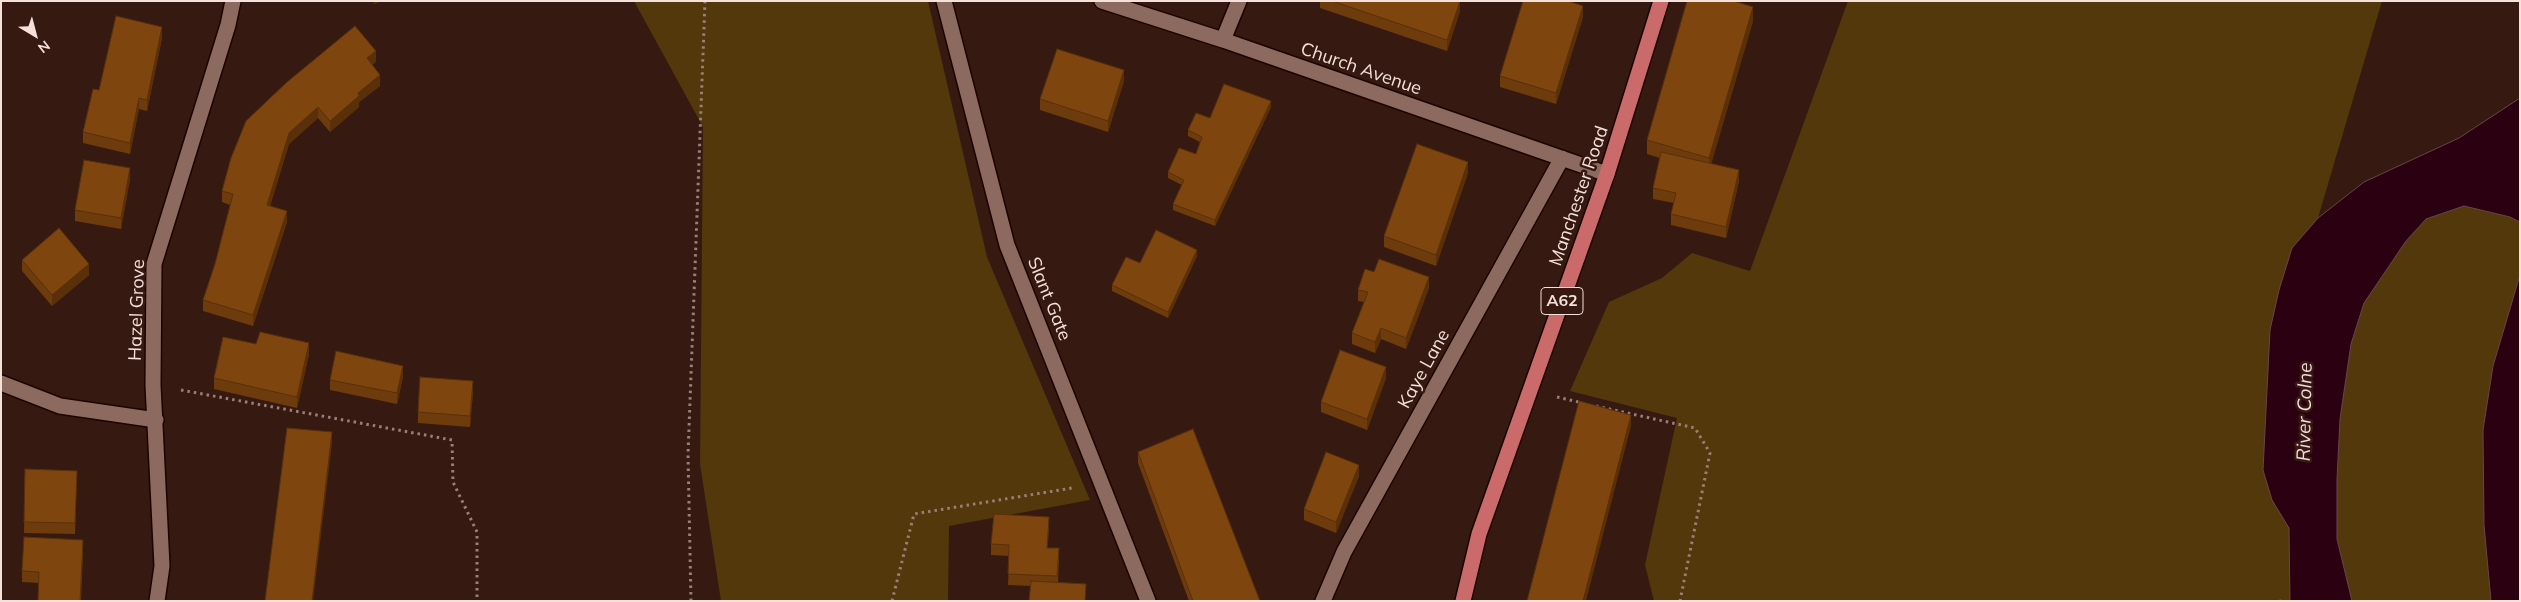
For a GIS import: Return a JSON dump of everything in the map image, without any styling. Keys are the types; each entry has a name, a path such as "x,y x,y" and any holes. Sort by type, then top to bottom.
{"main road":[{"name":"Manchester Road","path":"1462,601 1479,534 1607,174 1662,1"}],"street":[{"name":"Hazel Grove","path":"157,601 162,566 153,385 154,264 228,25 233,1"},
{"name":"Slant Gate","path":"944,1 1007,245 1148,601"},
{"name":"Church Avenue","path":"1102,1 1223,40 1607,174"},
{"path":"1223,40 1239,1"},
{"name":"Kaye Lane","path":"1323,601 1344,552 1562,158"},
{"path":"1,384 60,406 156,420"}],"path":[{"path":"691,601 688,454 705,1"},
{"path":"153,385 452,440 453,482 477,532 477,601"},
{"path":"1530,391 1695,428 1710,453 1679,600"},
{"path":"892,601 914,514 1102,483"}],"shaded area":[{"path":"634,1 928,1 987,257 1090,500 949,526 948,601 721,601 700,464 703,127"},
{"path":"1848,1 2382,1 2318,218 2520,201 2520,601 1654,601 1645,565 1677,418 1570,391 1609,302 1662,278 1692,253 1750,271"}],"water":[{"name":"River Colne","path":"2520,98 2520,222 2510,217 2464,206 2426,219 2406,241 2364,303 2351,344 2340,419 2337,479 2337,539 2352,601 2290,601 2289,528 2272,500 2263,470 2270,330 2279,290 2292,248 2318,218 2364,182 2459,138"},
{"path":"2520,275 2520,601 2491,601 2484,525 2483,430 2493,366"}],"building":[{"path":"1332,1 1460,1 1447,40"},
{"path":"1523,1 1568,1 1583,6 1556,93 1500,76"},
{"path":"1687,1 1734,1 1753,7 1709,158 1647,140"},
{"path":"116,16 162,27 147,100 139,98 130,143 83,132 93,89 99,90"},
{"path":"355,26 376,51 367,58 380,75 358,93 359,96 330,121 318,107 289,133 267,205 287,211 253,315 203,300 215,264 233,194 222,191 231,158 246,121 286,83"},
{"path":"1057,49 1124,70 1108,121 1040,99"},
{"path":"1224,84 1271,101 1215,220 1173,204 1184,180 1168,172 1179,148 1196,154 1202,137 1188,130 1196,113 1210,118"},
{"path":"1417,144 1468,162 1436,255 1384,236"},
{"path":"1661,152 1739,170 1726,227 1671,214 1676,193 1653,188"},
{"path":"84,160 130,168 121,218 75,210"},
{"path":"59,228 89,264 52,295 22,260"},
{"path":"1156,230 1197,250 1168,312 1112,285 1126,257 1140,263"},
{"path":"1379,259 1429,277 1406,338 1381,328 1375,342 1352,333 1368,292 1358,290 1365,269 1374,272"},
{"path":"260,332 309,343 297,397 214,378 223,337 256,344"},
{"path":"1340,350 1386,367 1367,419 1321,402"},
{"path":"336,351 403,366 397,393 330,380"},
{"path":"420,377 473,381 470,416 418,412"},
{"path":"1579,401 1631,415 1583,601 1527,601"},
{"path":"287,428 332,432 312,601 265,601"},
{"path":"1193,429 1260,601 1193,601 1138,452"},
{"path":"1326,452 1359,465 1336,522 1304,509"},
{"path":"25,469 77,471 75,523 24,522"},
{"path":"994,514 1049,517 1047,548 1059,548 1057,576 1008,574 1009,545 991,544"},
{"path":"24,537 83,540 80,601 38,601 39,572 22,571"},
{"path":"1031,581 1086,584 1085,601 1029,601"}]}
